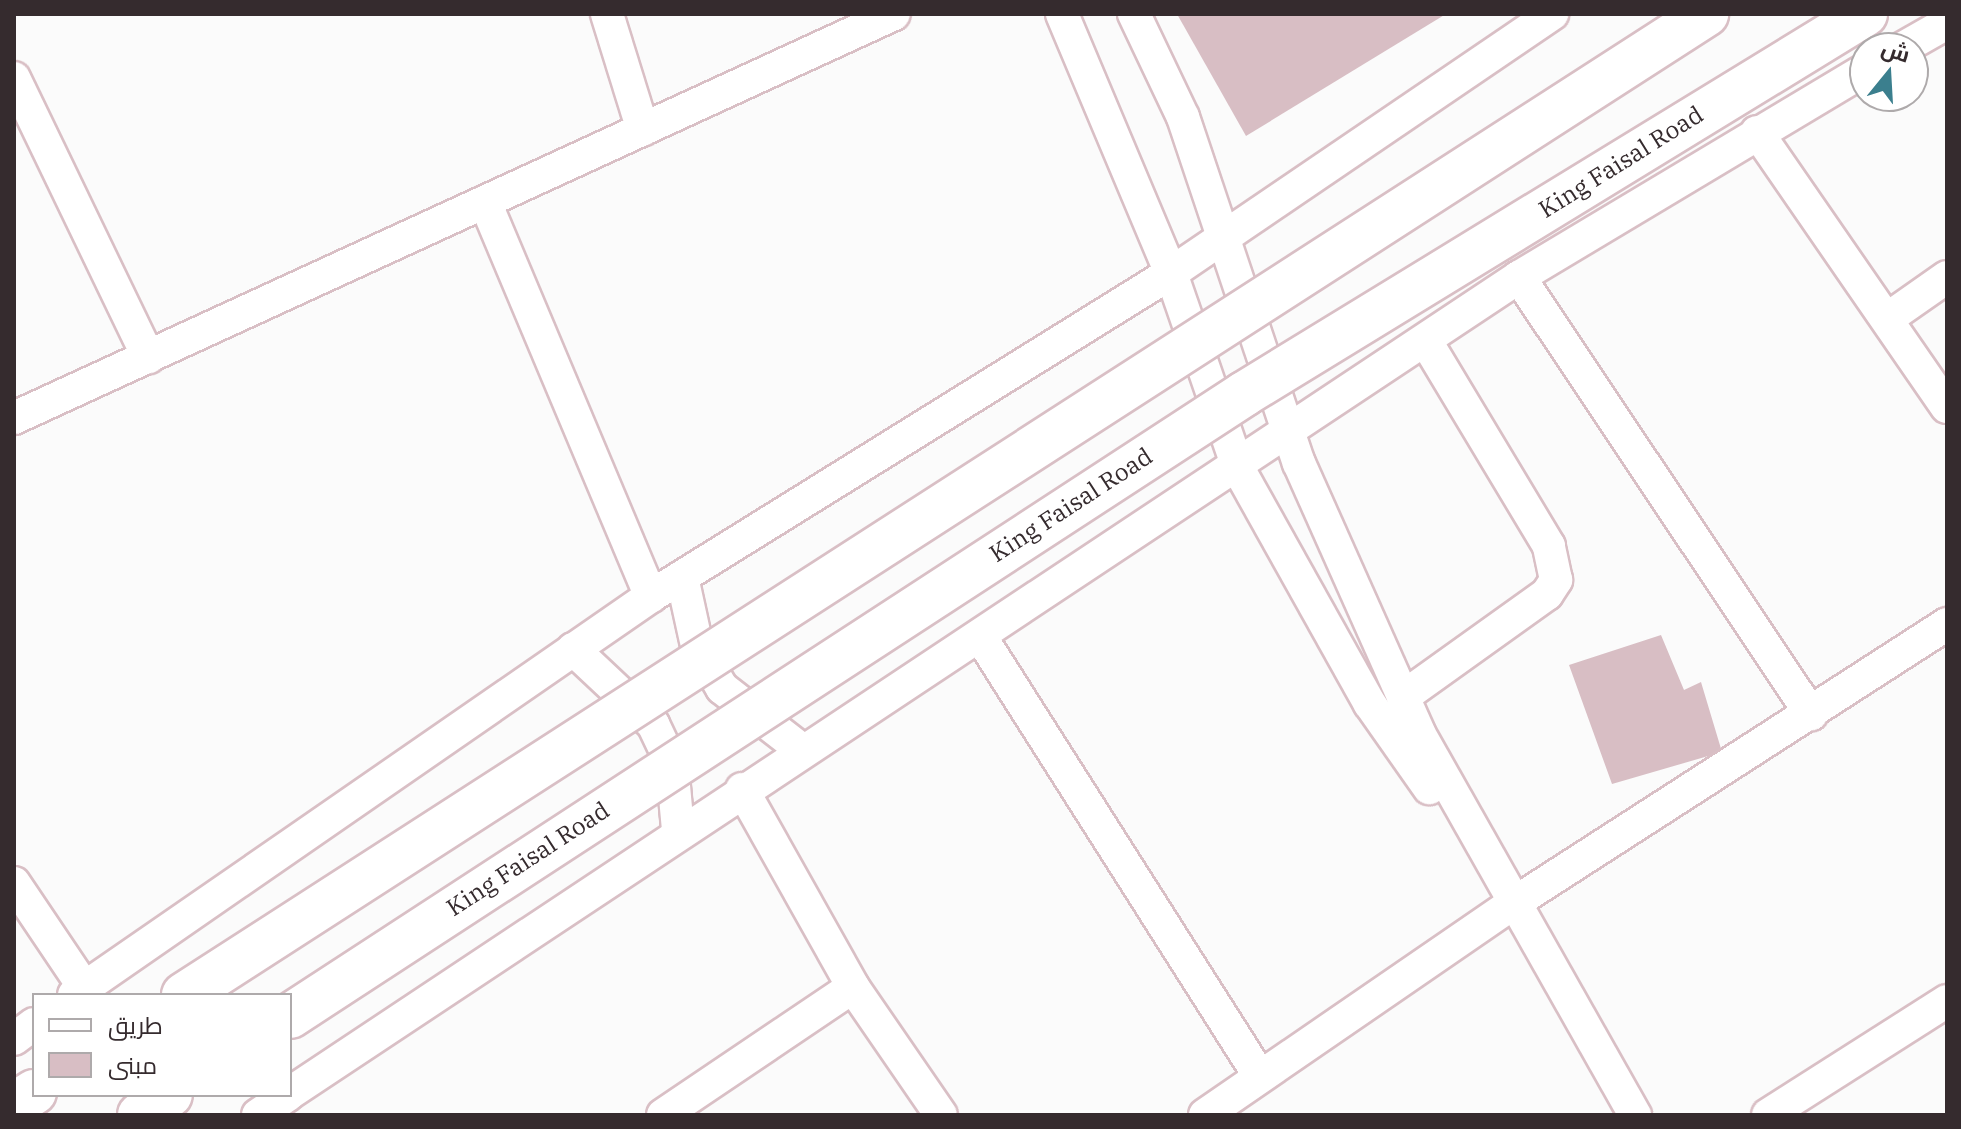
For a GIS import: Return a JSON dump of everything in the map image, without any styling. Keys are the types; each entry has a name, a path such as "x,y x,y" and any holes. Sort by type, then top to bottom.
{"highway":[{"path":"187,993 1706,14"},
{"name":"King Faisal Road","path":"292,1015 1231,402 1865,14"},
{"path":"14,1105 32,1093"},
{"path":"140,1115 167,1097"}],"street":[{"path":"607,14 643,130"},
{"path":"14,418 894,14"},
{"path":"1062,14 1171,273 1238,468 1370,704 1511,905"},
{"path":"1134,14 1183,117 1288,431 1403,697 1511,905 1635,1115"},
{"path":"14,883 79,991 651,596 1171,273 1552,14"},
{"path":"1929,33 1947,23"},
{"path":"14,78 148,357"},
{"path":"292,1092 678,830 1238,468 1288,431 1519,277 1849,79"},
{"path":"1757,132 1947,407"},
{"path":"485,202 651,596"},
{"path":"1519,277 1811,714"},
{"path":"1887,319 1947,277"},
{"path":"1403,697 1547,594 1556,580 1549,546 1425,340"},
{"path":"682,577 697,646 722,688 802,750"},
{"path":"1205,1115 1259,1075 1511,905 1947,624"},
{"path":"980,636 1259,1075"},
{"path":"573,649 653,724 672,764 678,830"},
{"path":"742,789 853,987 941,1115"},
{"path":"663,1115 853,987"},
{"path":"1768,1115 1947,1001"},
{"path":"14,1039 32,1026"},
{"path":"258,1115 285,1097"}],"building":[{"path":"1177,14 1446,14 1246,136"},
{"path":"1661,635 1684,690 1701,682 1722,752 1612,784 1569,665"}]}
